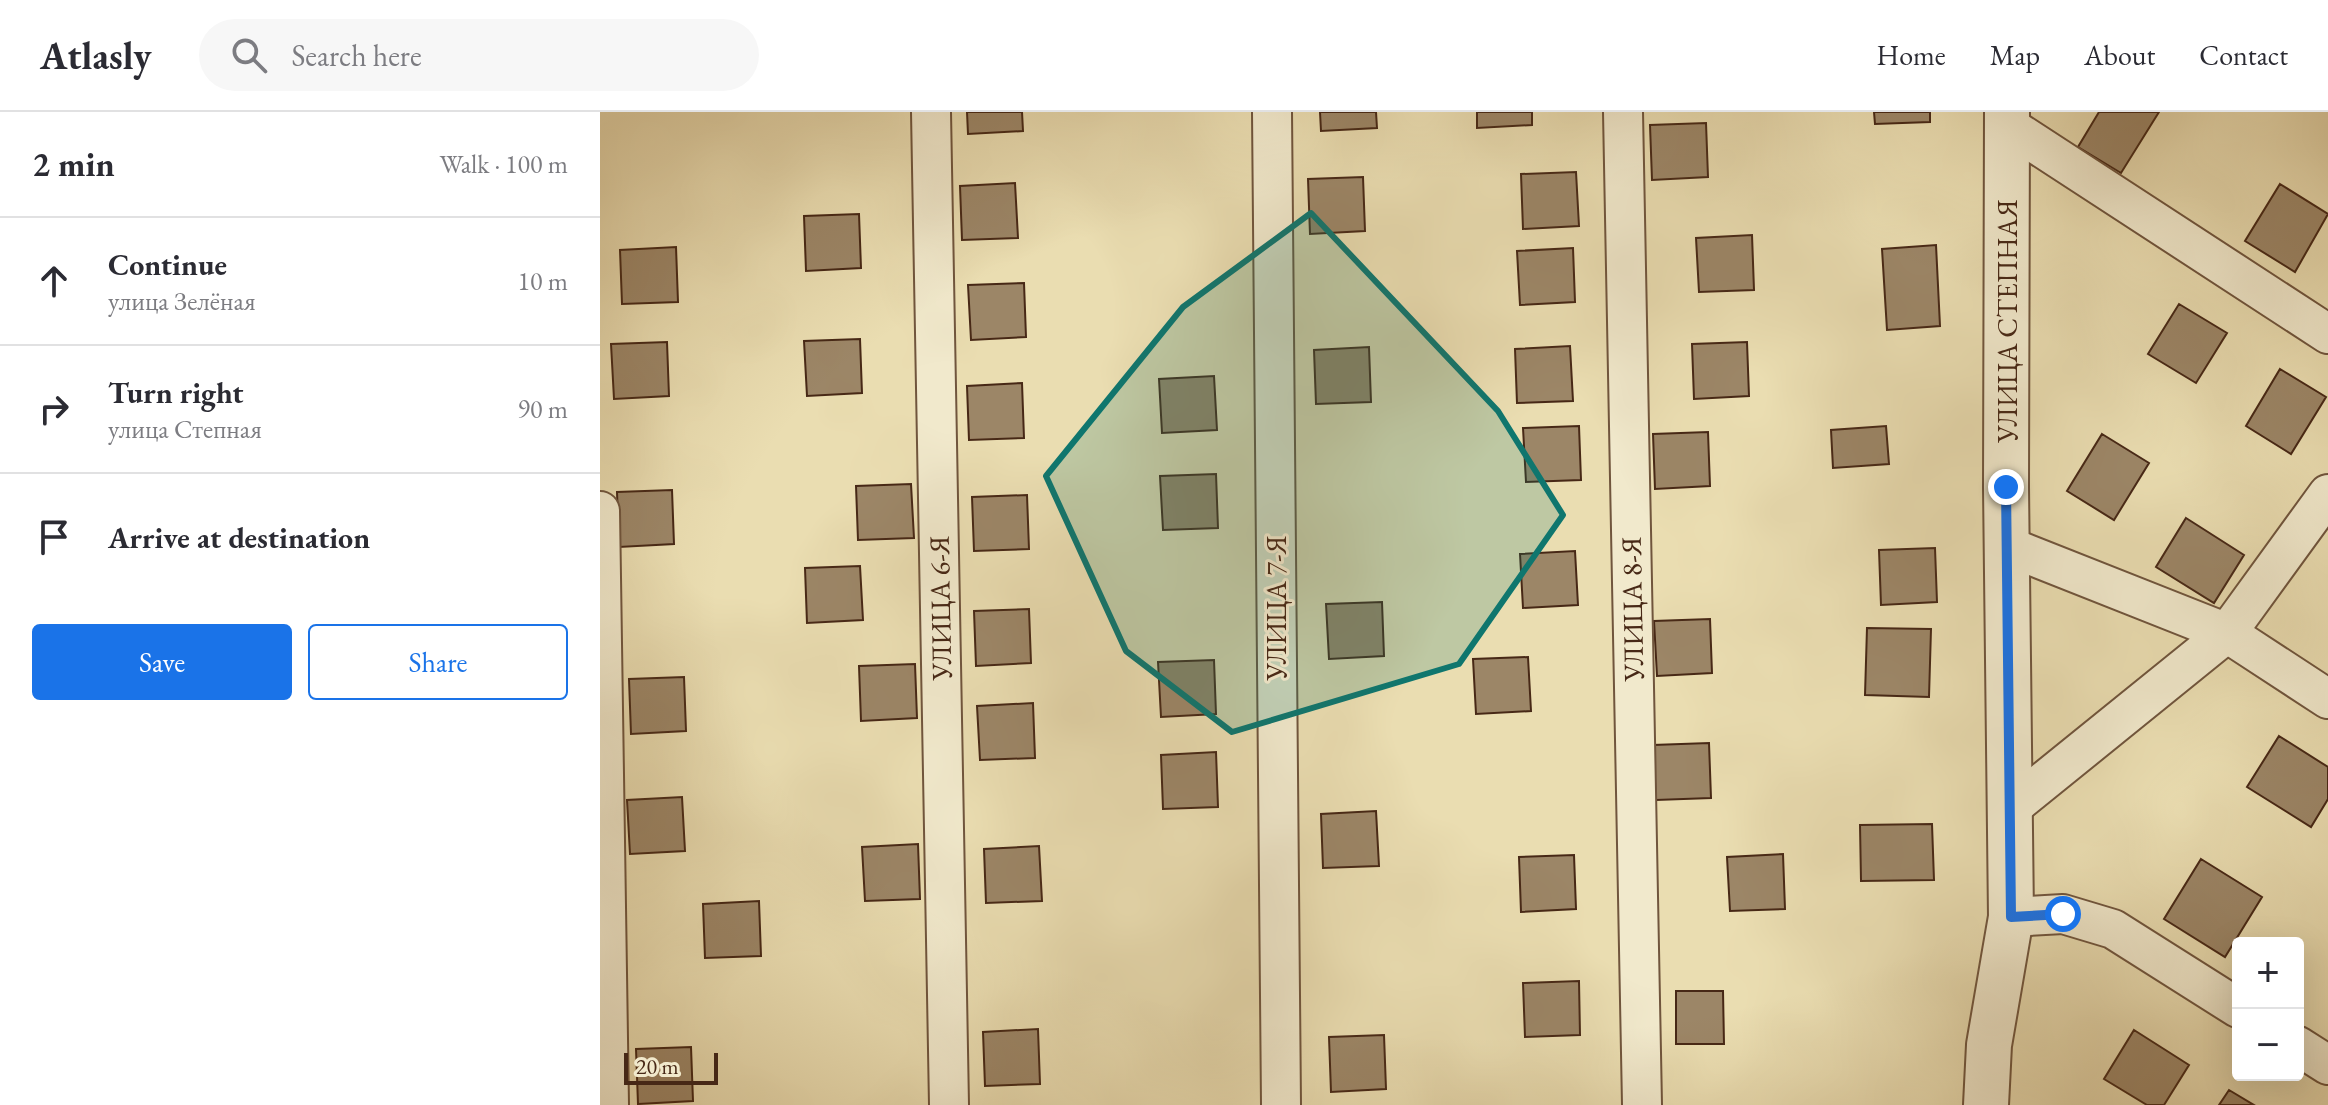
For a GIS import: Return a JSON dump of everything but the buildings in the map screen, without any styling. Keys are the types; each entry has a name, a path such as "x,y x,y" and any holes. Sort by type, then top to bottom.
{"street":[{"name":"УЛИЦА 6-Я","path":"931,112 949,1105"},
{"name":"УЛИЦА 7-Я","path":"1272,112 1281,1105"},
{"name":"УЛИЦА 8-Я","path":"1623,112 1642,1105"},
{"path":"2007,118 2328,334"},
{"name":"УЛИЦА СТЕПНАЯ","path":"1986,1105 1989,1045 2011,917 2007,118"},
{"path":"2012,807 2227,633 2328,494"},
{"path":"600,511 609,1105"},
{"path":"2007,546 2227,633 2328,699"},
{"path":"2011,917 2063,914 2113,929 2232,1004"},
{"path":"2304,1050 2328,1065"}],"highlighted area":[{"path":"1311,213 1498,411 1563,515 1459,664 1232,732 1126,651 1046,476 1183,307"}],"route":[{"path":"2006,487 2011,917 2063,914"}]}
